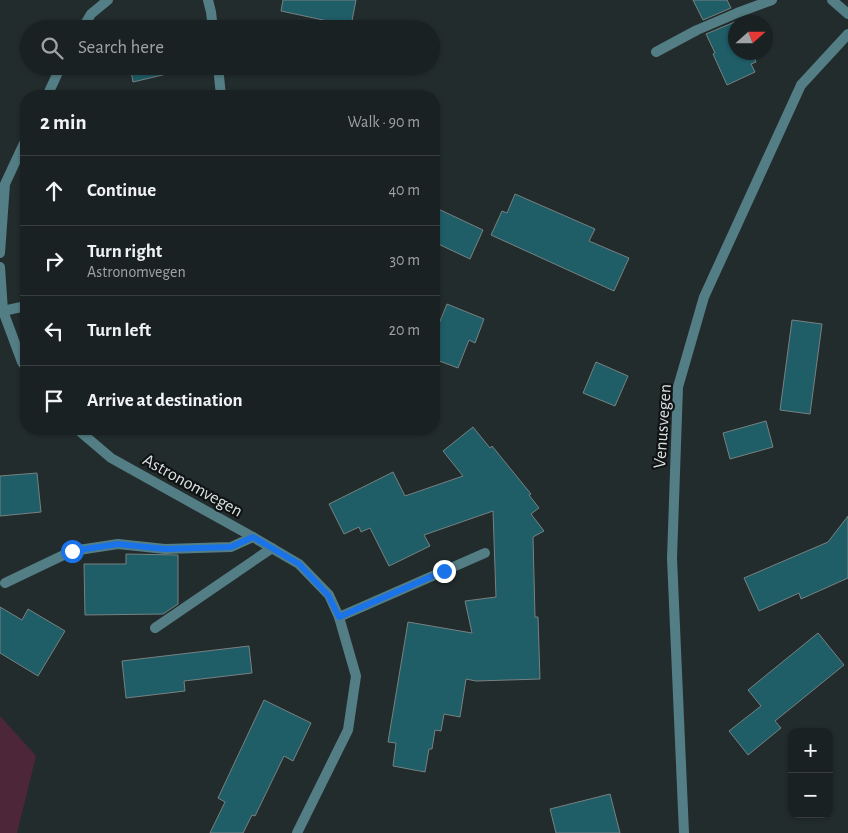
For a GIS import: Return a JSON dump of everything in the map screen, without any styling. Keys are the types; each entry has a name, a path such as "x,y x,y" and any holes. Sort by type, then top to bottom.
{"street":[{"path":"87,20 91,14 108,0"},
{"path":"208,0 212,20"},
{"path":"656,52 737,12 772,0"},
{"path":"832,0 848,14"},
{"name":"Venusvegen","path":"684,833 672,558 678,387 704,297 801,85 848,34"},
{"path":"50,90 57,75"},
{"path":"219,75 220,90"},
{"path":"0,253 5,184 20,152"},
{"path":"0,267 2,311 20,357"},
{"path":"2,311 20,307"},
{"name":"Astronomvegen","path":"84,435 111,458 299,564 328,595 339,617 356,676 348,730 297,833"},
{"path":"5,583 72,551 118,544 165,549 231,547 253,537"},
{"path":"155,628 272,548"},
{"path":"339,617 485,553"}],"shaded area":[{"path":"0,716 36,756 17,833 0,833"}],"building":[{"path":"283,0 356,0 352,20 323,20 281,11"},
{"path":"693,0 727,0 731,8 703,20"},
{"path":"728,25 728,60 755,60 756,62 751,64 755,72 727,85 706,34"},
{"path":"132,75 163,75 133,82"},
{"path":"515,194 595,229 589,241 629,258 614,291 491,235 502,211 507,213"},
{"path":"440,210 483,230 470,259 440,245"},
{"path":"447,304 484,319 475,343 469,340 458,368 440,361 440,321"},
{"path":"792,320 822,324 810,414 780,410"},
{"path":"596,362 628,376 615,406 583,393"},
{"path":"766,421 773,447 730,459 723,433"},
{"path":"473,427 490,448 492,446 531,494 529,495 539,508 531,514 544,531 533,537 535,617 538,617 540,679 476,681 466,679 460,717 444,714 441,731 435,730 425,772 393,766 396,743 388,742 408,622 472,633 465,601 496,597 493,511 424,535 430,546 389,566 370,528 361,532 359,527 344,534 329,504 393,472 405,496 463,476 443,451"},
{"path":"37,473 41,512 0,516 0,476"},
{"path":"848,516 848,578 801,599 799,593 759,611 744,578 828,542"},
{"path":"126,554 178,555 178,604 163,614 85,615 84,564 126,564"},
{"path":"0,607 22,620 28,609 65,631 38,676 0,653"},
{"path":"818,633 844,665 775,721 781,728 748,755 729,731 761,706 748,690"},
{"path":"249,646 252,673 184,681 185,691 126,698 122,661"},
{"path":"264,700 311,723 293,761 284,756 255,816 252,815 243,833 210,833 225,802 218,798"},
{"path":"610,794 620,833 556,833 550,809"}],"route":[{"path":"72,551 118,544 165,549 231,547 253,537 299,564 328,595 339,617 444,571"}]}
